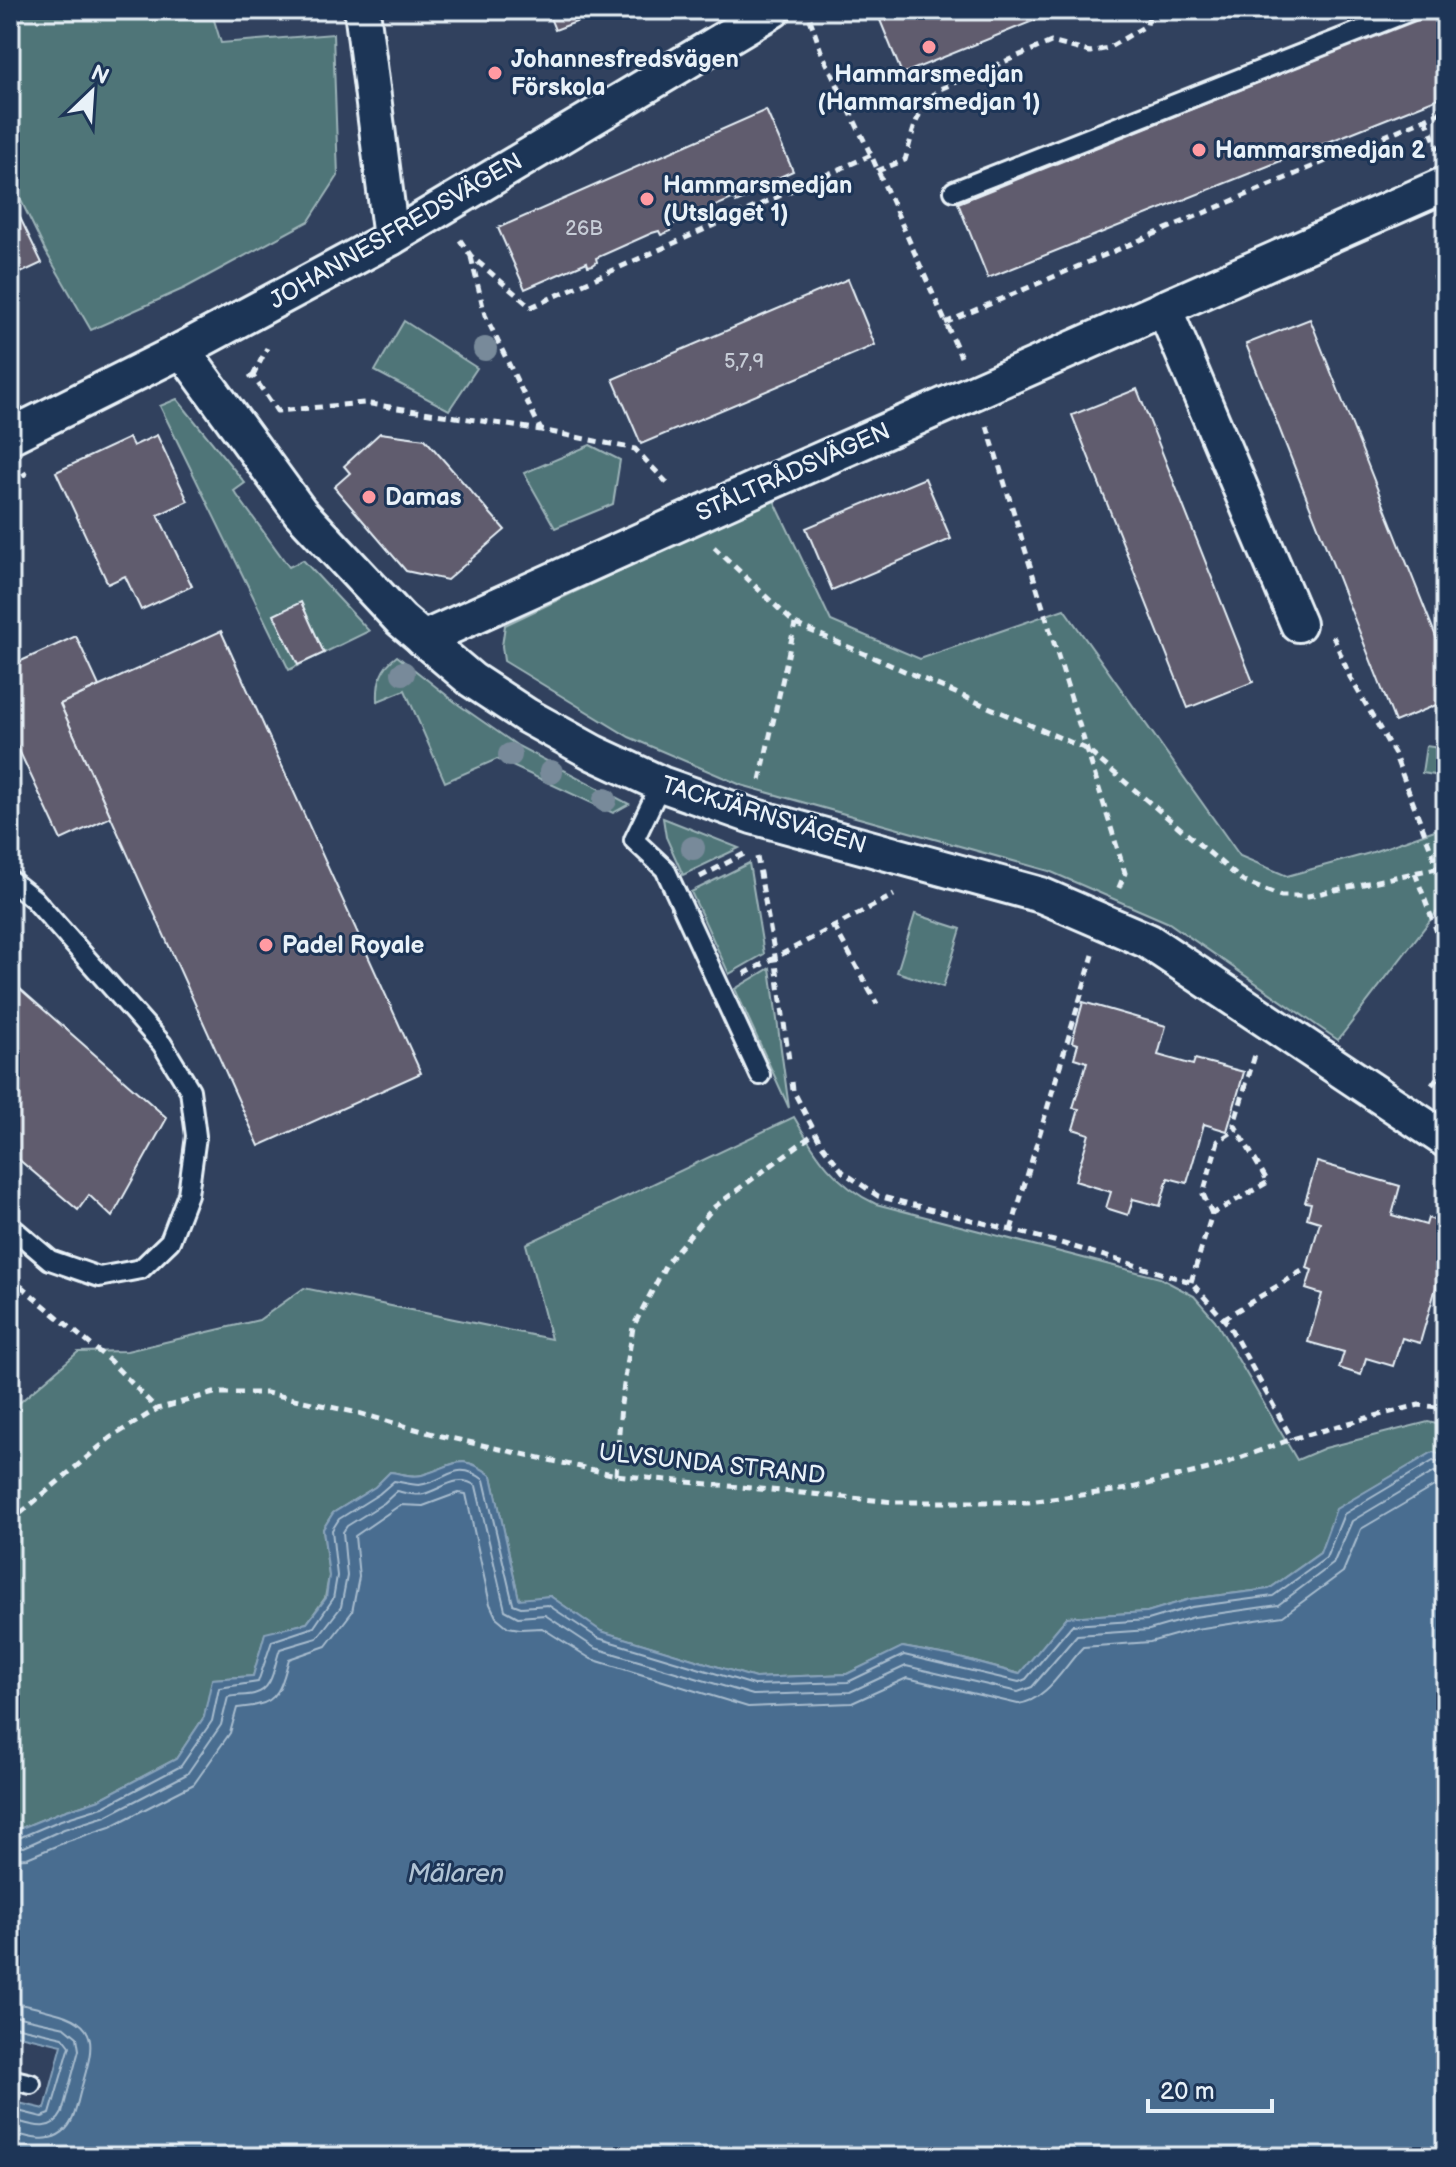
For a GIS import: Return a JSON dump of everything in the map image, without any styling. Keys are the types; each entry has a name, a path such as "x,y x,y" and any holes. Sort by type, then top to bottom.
{"street":[{"path":"362,10 391,238"},
{"name":"JOHANNESFREDSVÄGEN","path":"10,436 182,350 391,238 773,10"},
{"name":"STÅLTRÅDSVÄGEN","path":"423,639 1164,308 1443,170"},
{"path":"1164,308 1313,626"},
{"name":"TACKJÄRNSVÄGEN","path":"182,350 300,512 401,620 472,680 527,716 594,753 754,832 1041,895 1148,941 1446,1140"}],"lane":[{"path":"954,191 1413,10"},
{"path":"661,784 634,840 665,869 760,1075"},
{"path":"10,880 34,899 162,1044 190,1090 196,1136 188,1194 170,1241 141,1269 99,1277 50,1260 10,1226"},
{"path":"10,2079 31,2084"}],"path":[{"path":"877,171 905,160 920,110 926,99 940,89 1051,42 1090,52 1108,48 1147,25 1150,10"},
{"path":"808,12 821,51 976,390 1125,873 1096,945 1011,1230"},
{"path":"945,323 1446,110"},
{"path":"1426,119 1443,170"},
{"path":"541,430 485,315 471,256 531,307 871,155"},
{"path":"213,394 253,376 277,411 364,403 541,430 635,449 666,480 722,557 795,624 1086,749 1244,882 1281,896 1308,896 1446,866"},
{"path":"795,624 754,832 793,1090 815,1133 843,1172 878,1196 1011,1230 1191,1282 1223,1319 1292,1439"},
{"path":"1313,626 1350,677 1394,753 1438,868"},
{"path":"675,890 754,832"},
{"path":"1415,873 1446,956"},
{"path":"720,987 897,894"},
{"path":"834,926 877,1004"},
{"path":"1212,1214 1268,1182 1234,1124 1255,1054"},
{"path":"1191,1282 1212,1214 1203,1194 1218,1141 1237,1129"},
{"path":"616,1475 621,1404 633,1327 668,1261 713,1208 815,1133"},
{"path":"1223,1319 1307,1268"},
{"path":"10,1277 110,1361 157,1409"},
{"name":"ULVSUNDA STRAND","path":"10,1522 110,1438 157,1409 214,1393 267,1393 616,1475 894,1502 1028,1502 1128,1489 1212,1468 1292,1439 1419,1405 1446,1408"}],"green space":[{"path":"10,10 211,10 221,43 333,34 338,176 309,221 185,288 91,330 10,182"},
{"path":"404,321 477,368 449,410 375,371"},
{"path":"177,399 245,483 234,491 289,567 303,560 369,631 289,670 160,406"},
{"path":"590,445 620,460 613,504 555,528 524,473"},
{"path":"773,498 831,621 920,659 1064,609 1240,856 1287,876 1370,853 1446,826 1446,906 1442,905 1338,1040 1169,923 1049,871 741,785 629,737 504,661 502,646 505,625"},
{"path":"397,656 518,746 629,804 613,813 497,759 445,782 405,690 378,701 381,676"},
{"path":"1426,746 1446,749 1446,777 1422,773"},
{"path":"663,818 739,848 683,875 666,837"},
{"path":"749,863 764,954 729,974 691,892"},
{"path":"915,914 961,929 943,987 897,972"},
{"path":"770,968 789,1108 735,989"},
{"path":"794,1117 828,1168 849,1188 876,1204 1160,1278 1194,1296 1215,1320 1297,1460 1325,1448 1428,1422 1446,1426 1446,1456 1433,1452 1337,1509 1320,1553 1269,1589 1190,1599 1147,1612 1067,1617 1020,1674 903,1647 847,1674 755,1678 600,1631 550,1596 519,1600 492,1476 464,1462 418,1476 390,1472 375,1487 333,1513 323,1529 329,1576 325,1598 307,1623 265,1634 253,1676 213,1679 204,1717 176,1759 100,1799 19,1829 10,1829 10,1411 78,1352 127,1351 259,1320 304,1288 551,1339 526,1244"}],"water":[{"name":"Mälaren","path":"1433,1452 1446,1456 1446,2157 10,2157 10,2101 45,2109 62,2045 10,2033 10,1829 19,1829 100,1799 176,1759 204,1717 212,1679 253,1676 265,1633 307,1623 326,1598 329,1576 323,1529 333,1513 375,1487 390,1472 418,1476 464,1462 492,1476 519,1599 550,1596 601,1631 755,1678 847,1674 902,1647 952,1656 1019,1674 1067,1617 1147,1612 1190,1599 1269,1589 1320,1553 1336,1509"}],"building":[{"path":"547,10 608,10 555,30"},
{"name":"Hammarsmedjan (Hammarsmedjan 1)","path":"904,10 1060,10 902,74 880,20"},
{"name":"Hammarsmedjan 2","path":"1439,10 1446,10 1446,95 988,278 958,203"},
{"name":"Hammarsmedjan (Utslaget 1)","path":"766,110 793,171 745,193 747,198 736,203 734,198 669,226 671,231 661,235 659,231 652,233 596,258 597,262 593,265 588,266 587,262 525,289 498,228"},
{"path":"10,197 42,263 10,278"},
{"path":"1446,272 1446,306 1434,277"},
{"path":"848,279 875,345 641,444 613,379"},
{"path":"1310,319 1446,662 1446,701 1395,722 1246,344"},
{"path":"1137,389 1253,682 1188,708 1072,415"},
{"path":"380,433 425,439 505,530 447,580 406,571 334,487 350,473 344,466"},
{"path":"157,435 188,501 158,515 192,586 141,610 125,576 108,584 56,472 129,438 133,446"},
{"path":"925,478 951,539 832,590 806,528"},
{"path":"301,602 324,653 298,665 274,615"},
{"name":"Padel Royale","path":"221,631 421,1073 259,1146 60,704"},
{"path":"76,636 99,686 60,704 111,817 61,840 10,731 10,666"},
{"path":"10,980 167,1118 112,1217 89,1195 78,1210 10,1152"},
{"path":"1083,1002 1166,1026 1158,1055 1193,1065 1195,1059 1244,1072 1227,1131 1204,1124 1187,1183 1168,1178 1160,1206 1133,1199 1128,1215 1106,1208 1111,1192 1075,1181 1089,1134 1073,1129 1079,1109 1073,1108 1087,1062 1074,1058 1078,1044 1072,1042"},
{"path":"1317,1162 1400,1186 1392,1215 1426,1225 1428,1218 1446,1224 1446,1287 1437,1284 1420,1343 1402,1338 1393,1366 1366,1358 1361,1375 1339,1368 1344,1352 1308,1342 1322,1294 1306,1289 1312,1270 1307,1268 1320,1222 1307,1218 1311,1203 1305,1202"}],"place":[{"name":"Hammarsmedjan (Hammarsmedjan 1)","path":"929,47"},
{"name":"Johannesfredsvägen Förskola","path":"495,73"},
{"name":"Hammarsmedjan 2","path":"1199,150"},
{"name":"Hammarsmedjan (Utslaget 1)","path":"647,199"},
{"name":"Damas","path":"369,497"},
{"name":"Padel Royale","path":"266,945"}]}
